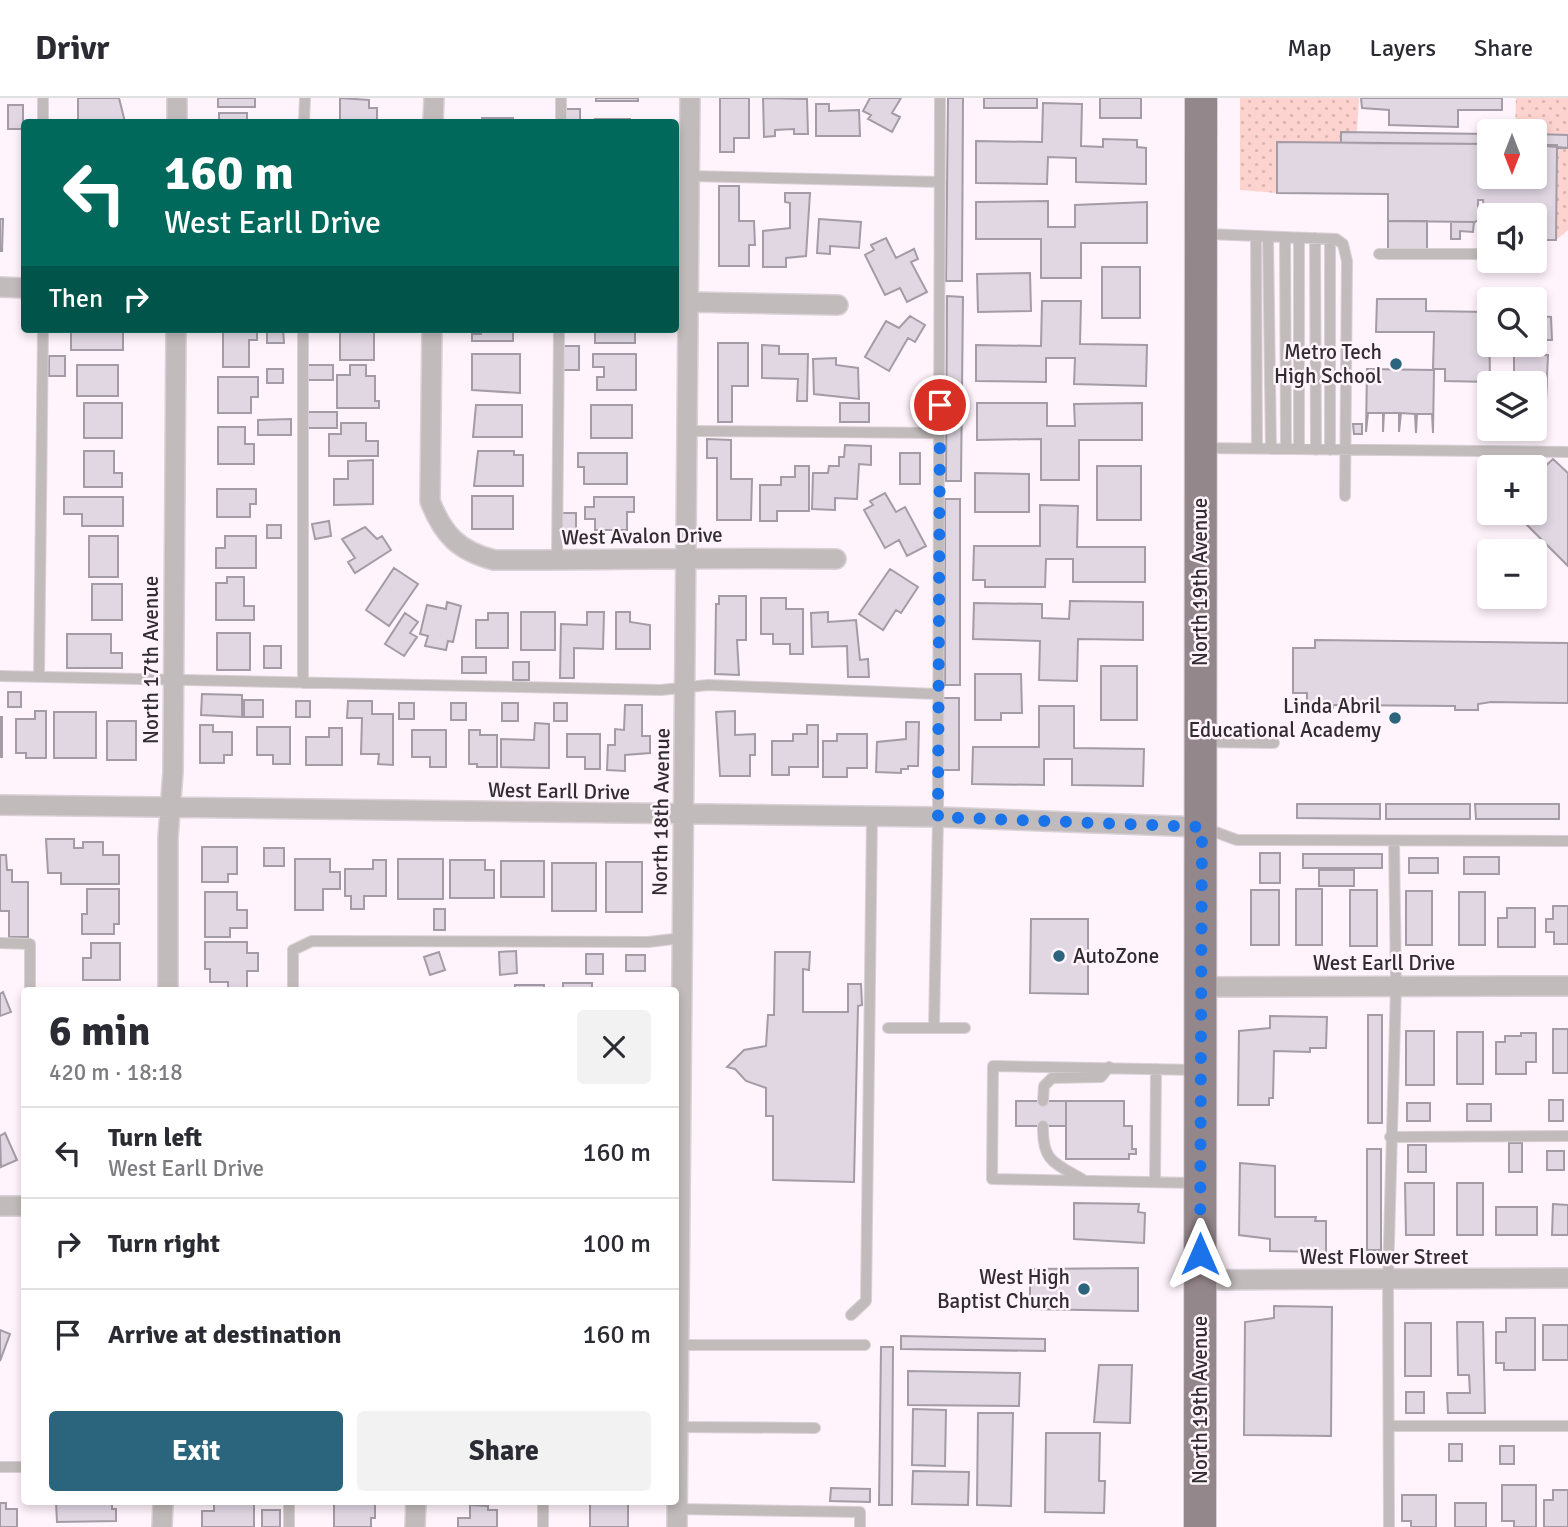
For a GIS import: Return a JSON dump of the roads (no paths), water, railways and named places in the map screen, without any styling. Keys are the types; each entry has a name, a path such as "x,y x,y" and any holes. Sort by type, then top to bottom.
{"main road":[{"name":"North 19th Avenue","path":"1200,1527 1201,98"}],"street":[{"path":"177,98 177,119"},
{"path":"433,119 434,98"},
{"name":"North 18th Avenue","path":"679,1427 679,1067 684,816 690,98"},
{"path":"0,287 21,288"},
{"path":"688,302 838,305"},
{"name":"North 17th Avenue","path":"167,987 174,681 176,333"},
{"name":"West Avalon Drive","path":"432,333 430,501 438,522 453,542 471,554 494,560 836,559"},
{"name":"West Earll Drive","path":"0,806 938,817 1202,827"},
{"name":"West Earll Drive","path":"1200,987 1568,986"},
{"path":"0,1206 21,1206"},
{"name":"West Flower Street","path":"1200,1280 1568,1278"},
{"path":"162,1527 163,1505"},
{"path":"415,1527 416,1505"}],"lane":[{"path":"43,98 43,119"},
{"path":"304,98 304,119"},
{"path":"561,98 561,119"},
{"path":"934,1028 938,817 940,98"},
{"path":"690,176 940,182"},
{"path":"1200,234 1330,239 1343,244 1347,261 1345,496"},
{"path":"1256,236 1257,449"},
{"path":"1268,237 1271,449"},
{"path":"1285,237 1286,449"},
{"path":"1300,238 1300,449"},
{"path":"1315,238 1316,450"},
{"path":"1330,239 1330,450"},
{"path":"1379,254 1477,254"},
{"path":"39,677 43,333"},
{"path":"303,333 303,684"},
{"path":"557,560 559,333"},
{"path":"686,431 940,433"},
{"path":"1200,448 1568,452"},
{"path":"0,676 661,690 708,685 937,694"},
{"path":"1200,742 1274,743"},
{"path":"851,1315 866,1301 872,817"},
{"path":"1202,827 1237,840 1568,841"},
{"path":"1389,1527 1388,1279 1396,986 1394,841"},
{"path":"293,987 293,950 312,941 648,942 682,938"},
{"path":"0,943 30,944 30,987"},
{"path":"888,1028 965,1028"},
{"path":"1200,1070 993,1066 992,1179 1200,1183"},
{"path":"1043,1101 1044,1086 1052,1078 1101,1077 1109,1067"},
{"path":"1155,1182 1156,1069"},
{"path":"1043,1126 1043,1147 1051,1161 1085,1181"},
{"path":"1390,1137 1568,1136"},
{"path":"680,1345 865,1345"},
{"path":"1390,1426 1568,1426"},
{"path":"679,1427 815,1428"},
{"path":"0,1467 21,1467"},
{"path":"289,1505 289,1527"},
{"path":"543,1505 543,1527"},
{"path":"677,1518 860,1512 860,1527"}],"place":[{"name":"Metro Tech High School","path":"1396,364"},
{"name":"Linda Abril Educational Academy","path":"1395,718"},
{"name":"AutoZone","path":"1059,956"},
{"name":"West High Baptist Church","path":"1084,1289"}]}
